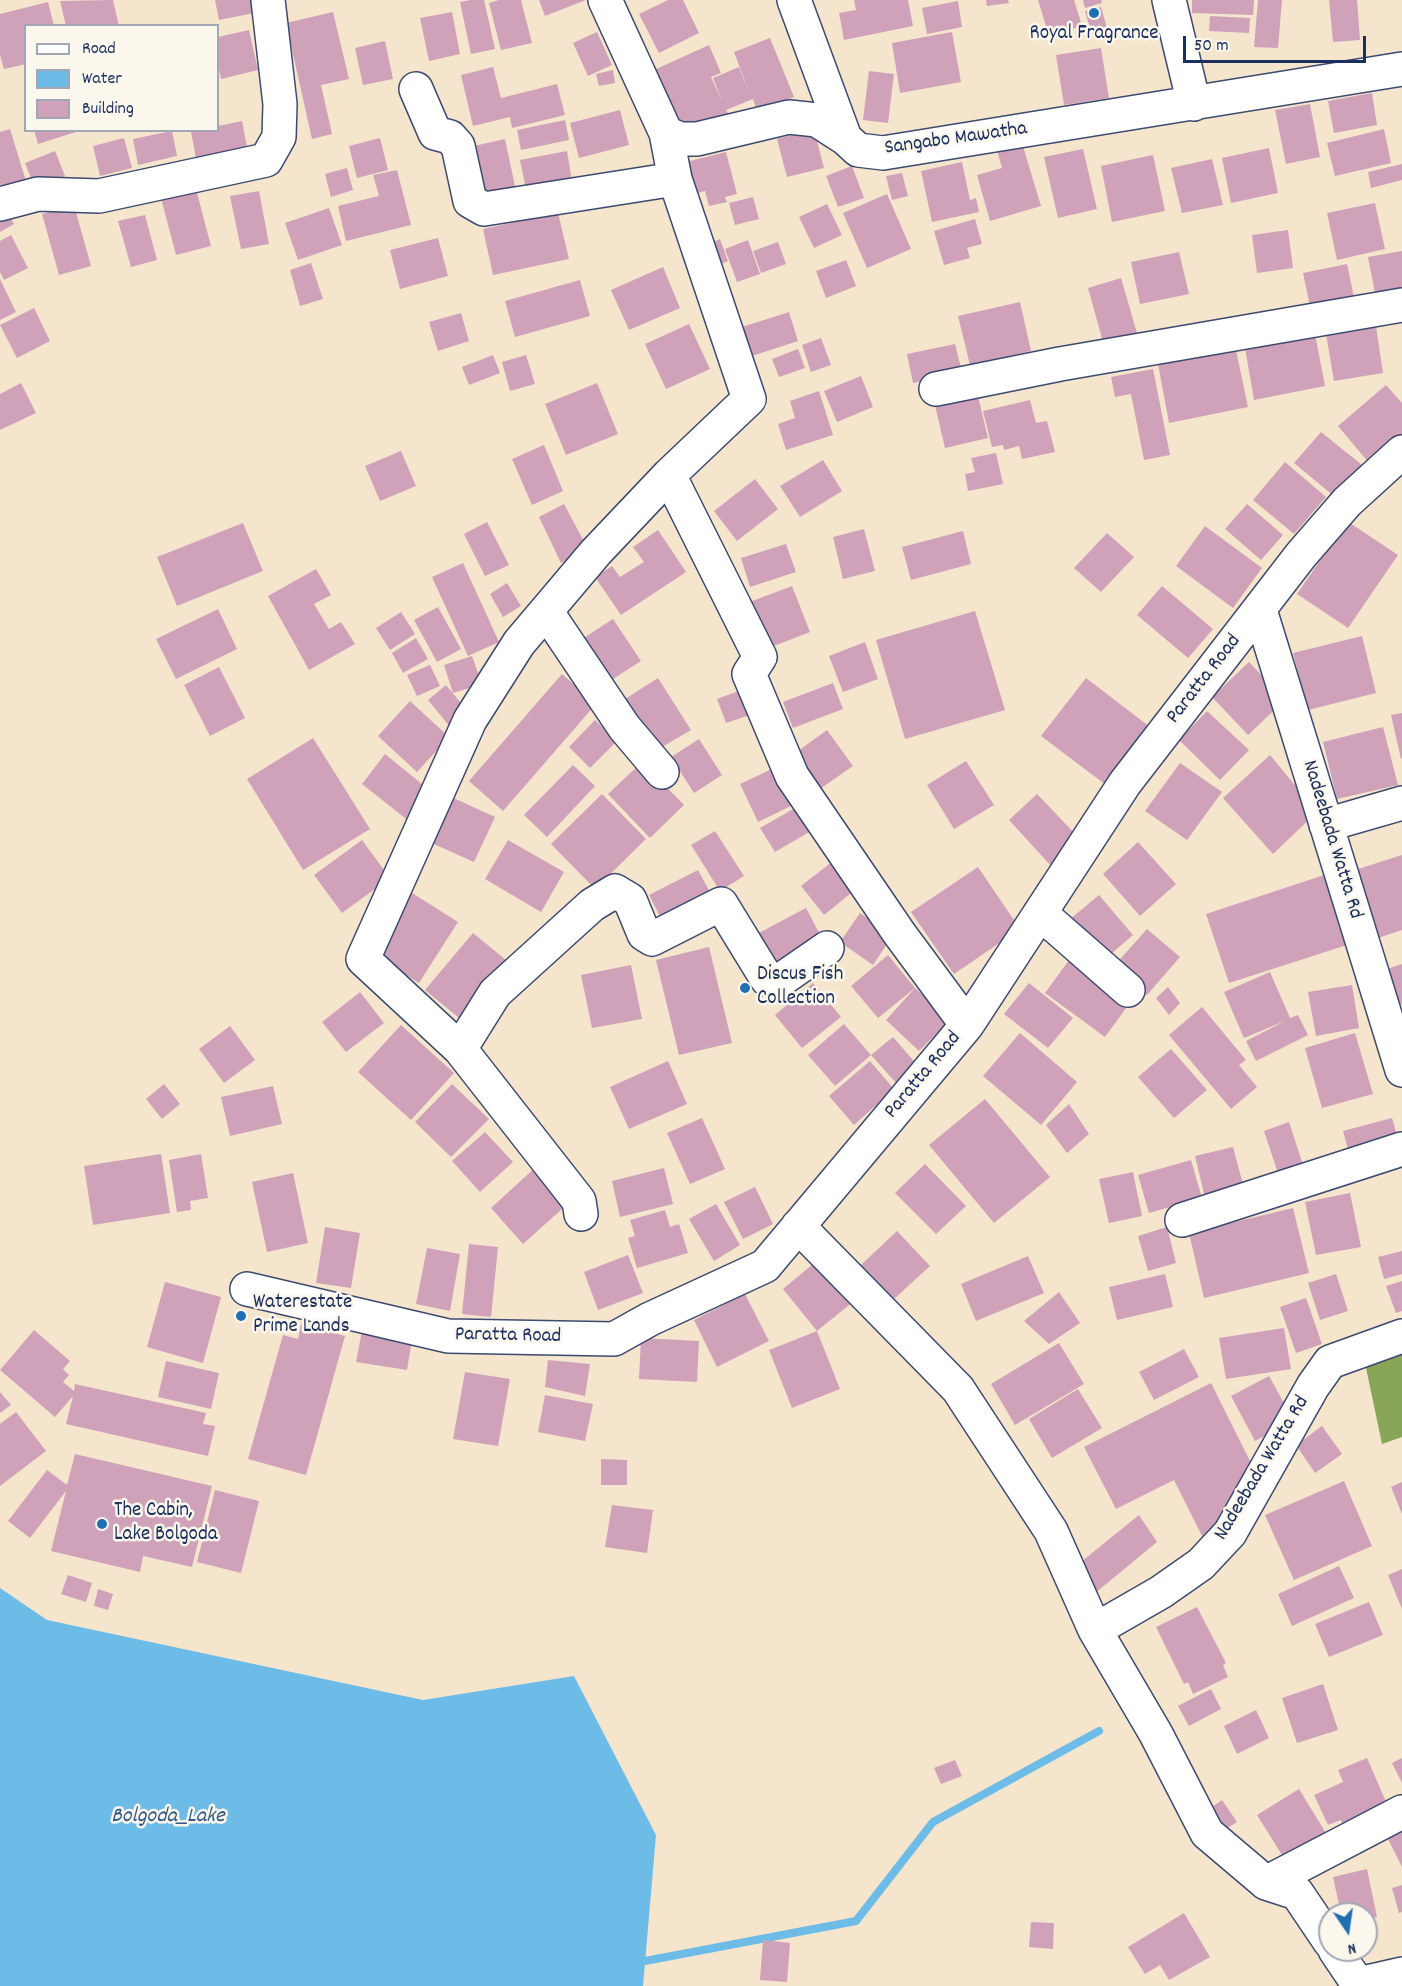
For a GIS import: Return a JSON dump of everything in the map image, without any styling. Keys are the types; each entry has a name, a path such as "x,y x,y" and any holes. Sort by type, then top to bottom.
{"street":[{"path":"0,204 38,194 99,196 266,160 279,137 280,104 268,0"},
{"path":"581,1214 579,1201 460,1049 363,959 470,720 519,643 596,552 669,475 748,399 675,179 666,133 605,0"},
{"path":"794,0 845,138"},
{"path":"1169,0 1194,104"},
{"name":"Sangabo Mawatha","path":"666,133 680,139 697,139 789,117 817,120 845,138 858,150 883,153 1402,69"},
{"path":"417,89 435,133 450,137 458,146 470,201 484,209 675,179"},
{"path":"936,389 1060,364 1402,305"},
{"name":"Paratta Road","path":"247,1289 447,1336 614,1339 650,1318 765,1266 967,1025 1125,783 1301,555 1347,502 1402,452"},
{"path":"669,475 760,657 749,675 792,776 898,933 967,1025"},
{"name":"Nadeebada Watta Rd","path":"1260,610 1402,1070"},
{"path":"546,611 624,727 662,772"},
{"path":"1326,825 1402,803"},
{"path":"460,1049 495,993 592,905 615,891 630,900 644,934 652,939 721,904 767,979 782,979 826,948"},
{"path":"1040,913 1128,990"},
{"path":"1182,1220 1402,1149"},
{"path":"798,1226 958,1389 1051,1531 1095,1630 1156,1734 1207,1833 1266,1883 1297,1893 1318,1924"},
{"name":"Nadeebada Watta Rd","path":"1095,1630 1161,1592 1201,1564 1230,1533 1330,1362 1402,1335"},
{"path":"1266,1883 1402,1812"},
{"path":"1343,1962 1358,1984 1402,1974"}],"green space":[{"path":"1402,1353 1402,1437 1382,1444 1365,1363"}],"water":[{"name":"Bolgoda_Lake","path":"0,1588 47,1620 423,1700 574,1676 656,1835 643,1986 0,1986"}],"building":[{"path":"113,0 119,24 66,24 60,1"},
{"path":"215,0 252,0 254,13 219,20"},
{"path":"484,0 495,49 471,54 460,2"},
{"path":"499,0 521,0 532,43 501,50 489,3"},
{"path":"539,0 586,0 545,16"},
{"path":"668,0 683,0 699,33 659,53 639,14"},
{"path":"854,0 908,0 913,26 844,40 839,13 856,10"},
{"path":"986,0 1008,0 1009,3 987,6"},
{"path":"1038,0 1074,0 1082,26 1049,36"},
{"path":"1083,0 1101,0 1102,3 1085,8"},
{"path":"1192,0 1254,0 1253,15 1192,13"},
{"path":"1258,0 1282,0 1278,48 1254,47"},
{"path":"1329,0 1357,0 1360,40 1333,42"},
{"path":"958,1 962,27 927,34 922,8"},
{"path":"48,2 54,24 24,24 24,64 4,69 0,55 0,14"},
{"path":"1101,7 1108,31 1092,35 1085,11"},
{"path":"333,12 349,79 321,85 332,134 312,139 286,23"},
{"path":"452,12 460,54 429,61 420,18"},
{"path":"1210,16 1250,18 1249,33 1209,31"},
{"path":"249,30 258,70 221,79 219,37"},
{"path":"597,32 612,65 588,76 573,43"},
{"path":"952,32 961,82 900,93 892,43"},
{"path":"770,38 794,97 757,111 753,99 726,110 730,116 694,133 689,121 679,125 654,70 709,45 721,73 711,77 722,101 713,78 739,67 751,97 734,52"},
{"path":"385,41 393,79 363,85 355,48"},
{"path":"1101,48 1109,98 1064,105 1056,55"},
{"path":"493,67 501,98 557,84 565,115 512,128 510,117 473,126 461,75"},
{"path":"613,70 615,83 599,86 596,74"},
{"path":"869,71 894,74 888,123 863,120"},
{"path":"1372,93 1377,125 1334,133 1328,101"},
{"path":"1310,104 1320,157 1286,164 1275,110"},
{"path":"620,110 629,145 579,158 570,123"},
{"path":"565,120 569,140 521,150 517,130"},
{"path":"242,121 248,152 197,163 191,132 219,132 219,126"},
{"path":"10,129 29,191 5,198 0,183 0,132"},
{"path":"814,129 824,168 787,177 777,139"},
{"path":"1384,129 1391,163 1335,176 1327,143"},
{"path":"35,132 76,132 38,144"},
{"path":"172,132 177,156 138,165 133,139"},
{"path":"124,138 132,168 100,176 93,146"},
{"path":"380,138 388,170 357,178 349,146"},
{"path":"505,139 516,191 476,200 465,148"},
{"path":"1022,143 1041,206 990,221 977,175 1002,168 997,150"},
{"path":"1269,148 1278,193 1231,203 1222,158"},
{"path":"1083,149 1097,209 1058,218 1044,157"},
{"path":"55,151 65,176 35,188 25,163"},
{"path":"567,151 572,181 526,189 520,160"},
{"path":"726,152 737,194 725,197 727,202 709,206 705,191 690,195 682,163"},
{"path":"1153,155 1165,211 1112,222 1101,166"},
{"path":"1212,159 1223,205 1182,213 1171,168"},
{"path":"962,162 970,200 976,198 979,212 932,222 921,171"},
{"path":"1402,164 1402,180 1371,188 1368,172"},
{"path":"852,166 864,198 838,207 826,176"},
{"path":"347,168 353,190 331,197 325,174"},
{"path":"397,170 411,225 346,241 338,206 379,196 373,175"},
{"path":"902,173 908,196 892,200 886,176"},
{"path":"196,189 211,246 176,255 161,198"},
{"path":"259,191 269,244 241,249 230,196"},
{"path":"887,194 911,249 867,268 843,213"},
{"path":"753,197 759,219 735,225 729,203"},
{"path":"1375,203 1385,249 1337,260 1327,213"},
{"path":"827,204 842,235 814,248 799,217"},
{"path":"74,205 91,266 59,275 42,214"},
{"path":"4,207 14,224 0,232 0,209"},
{"path":"329,208 342,245 298,260 285,223"},
{"path":"558,213 569,259 493,275 483,229"},
{"path":"145,215 157,260 131,267 118,221"},
{"path":"975,219 982,244 967,248 970,258 944,265 934,231"},
{"path":"1288,230 1293,268 1257,273 1252,235"},
{"path":"11,235 28,268 4,280 0,272 0,241"},
{"path":"438,238 448,276 400,289 390,250"},
{"path":"720,239 728,261 716,266 708,244"},
{"path":"748,240 760,274 737,282 725,249"},
{"path":"778,242 786,264 761,273 753,251"},
{"path":"1402,251 1402,288 1375,293 1368,257"},
{"path":"1179,252 1189,294 1140,304 1131,262"},
{"path":"846,260 856,286 826,298 816,271"},
{"path":"311,263 323,299 300,306 290,270"},
{"path":"1347,264 1355,302 1311,311 1303,273"},
{"path":"663,267 680,308 629,330 611,290"},
{"path":"1121,278 1137,333 1103,342 1088,288"},
{"path":"0,279 16,312 0,320"},
{"path":"580,280 590,316 515,337 505,301"},
{"path":"1020,302 1031,351 970,365 958,316"},
{"path":"34,308 50,341 17,358 0,325"},
{"path":"789,312 798,341 752,356 742,327"},
{"path":"461,313 469,341 438,351 429,322"},
{"path":"689,324 710,369 666,389 645,344"},
{"path":"1376,326 1383,373 1334,381 1326,334"},
{"path":"1315,334 1325,386 1254,400 1245,348"},
{"path":"821,338 831,365 811,372 802,345"},
{"path":"955,344 962,372 913,383 907,354"},
{"path":"798,349 805,368 779,377 772,359"},
{"path":"1236,350 1248,407 1169,423 1158,364"},
{"path":"493,355 500,373 469,385 462,367"},
{"path":"526,355 535,384 510,391 502,362"},
{"path":"1153,369 1170,455 1144,460 1131,394 1115,397 1111,377"},
{"path":"861,376 873,407 837,422 824,391"},
{"path":"21,383 36,413 0,430 0,394"},
{"path":"597,383 618,434 566,455 545,404"},
{"path":"1386,385 1402,403 1402,435 1369,463 1338,426"},
{"path":"819,391 833,435 786,450 778,424 795,418 790,401"},
{"path":"977,392 988,438 945,448 934,401"},
{"path":"1030,400 1036,423 1047,421 1055,452 1022,459 1019,446 1004,450 1003,445 992,447 983,411"},
{"path":"1321,432 1362,465 1335,497 1294,463"},
{"path":"544,445 563,491 532,505 512,459"},
{"path":"401,451 416,486 380,501 365,466"},
{"path":"996,453 1003,484 968,491 965,474 975,472 971,458"},
{"path":"823,460 842,491 800,517 780,486"},
{"path":"1285,462 1326,497 1294,534 1253,500"},
{"path":"755,479 778,509 737,541 714,511"},
{"path":"564,504 588,549 561,563 539,517"},
{"path":"1247,504 1283,535 1261,560 1225,529"},
{"path":"1347,521 1398,555 1348,628 1297,594"},
{"path":"487,522 509,565 485,576 464,534"},
{"path":"243,523 263,571 177,606 157,557"},
{"path":"1205,526 1262,568 1233,608 1176,566"},
{"path":"864,529 875,571 843,579 833,537"},
{"path":"658,530 686,572 621,615 595,577 612,566 620,577 644,562 633,547"},
{"path":"963,531 971,564 911,580 902,547"},
{"path":"1107,533 1134,557 1101,592 1074,568"},
{"path":"786,544 796,572 750,587 741,558"},
{"path":"463,563 499,642 468,656 432,577"},
{"path":"316,569 331,595 314,604 329,629 341,622 355,644 309,670 268,596"},
{"path":"507,583 521,606 503,617 490,594"},
{"path":"792,586 810,632 766,649 747,603"},
{"path":"1162,586 1213,629 1188,658 1137,615"},
{"path":"438,607 461,649 437,662 414,620"},
{"path":"218,609 237,649 176,679 156,639"},
{"path":"975,611 1005,710 905,739 876,640"},
{"path":"401,612 415,634 390,650 376,628"},
{"path":"613,619 641,661 610,681 582,639"},
{"path":"1362,636 1376,693 1308,710 1293,653"},
{"path":"416,638 428,659 403,673 392,653"},
{"path":"865,642 878,679 843,692 829,656"},
{"path":"472,656 482,684 453,693 444,665"},
{"path":"1249,662 1285,700 1248,735 1212,697"},
{"path":"430,665 440,686 417,696 407,675"},
{"path":"219,667 245,718 210,736 184,685"},
{"path":"562,674 596,704 503,811 469,781"},
{"path":"658,678 691,730 657,750 625,699"},
{"path":"1086,678 1154,730 1110,788 1041,736"},
{"path":"833,683 843,709 793,728 783,702"},
{"path":"446,685 469,713 451,728 428,700"},
{"path":"744,689 753,714 726,723 717,699"},
{"path":"410,701 449,737 417,772 378,736"},
{"path":"1207,711 1249,750 1220,780 1179,740"},
{"path":"1402,713 1402,758 1401,759 1391,715"},
{"path":"595,720 617,741 590,768 569,747"},
{"path":"1383,727 1398,785 1337,799 1323,742"},
{"path":"827,730 853,766 817,791 791,756"},
{"path":"313,738 370,829 303,870 247,779"},
{"path":"699,739 722,775 694,793 671,757"},
{"path":"385,754 433,793 410,822 362,784"},
{"path":"1270,755 1317,812 1273,854 1223,798"},
{"path":"966,761 994,805 954,829 927,785"},
{"path":"642,762 684,805 650,838 608,794"},
{"path":"1180,763 1222,792 1187,840 1145,811"},
{"path":"573,765 595,786 547,837 524,815"},
{"path":"776,767 795,804 758,822 740,784"},
{"path":"602,794 646,839 595,889 551,844"},
{"path":"1037,794 1081,840 1052,867 1009,820"},
{"path":"447,795 495,817 474,862 427,841"},
{"path":"802,804 816,828 775,852 760,828"},
{"path":"715,831 744,876 720,891 691,845"},
{"path":"362,840 390,878 342,913 314,875"},
{"path":"508,840 564,872 541,912 485,879"},
{"path":"1138,842 1176,884 1140,916 1103,874"},
{"path":"1402,855 1402,930 1375,939 1352,871"},
{"path":"833,861 856,889 824,915 801,886"},
{"path":"978,867 1020,929 954,974 911,912"},
{"path":"698,870 712,896 663,922 649,895"},
{"path":"1324,875 1347,945 1229,983 1206,914"},
{"path":"409,891 458,922 419,983 369,952"},
{"path":"1099,895 1133,935 1103,961 1069,920"},
{"path":"806,908 824,942 775,968 757,934"},
{"path":"860,913 893,935 873,965 840,942"},
{"path":"1147,929 1180,957 1147,995 1114,966"},
{"path":"473,933 506,960 459,1018 425,990"},
{"path":"709,947 732,1043 679,1055 656,960"},
{"path":"888,955 915,988 878,1018 851,986"},
{"path":"1072,956 1132,1000 1105,1037 1045,993"},
{"path":"1402,964 1402,1004 1398,1006 1387,969"},
{"path":"631,965 642,1019 592,1028 581,975"},
{"path":"1270,972 1290,1018 1298,1015 1308,1035 1256,1061 1246,1041 1285,1021 1244,1038 1224,992"},
{"path":"813,983 841,1017 802,1048 775,1015"},
{"path":"1029,983 1073,1018 1048,1048 1004,1014"},
{"path":"1352,985 1359,1028 1316,1036 1308,992"},
{"path":"1168,987 1180,1003 1169,1015 1156,998"},
{"path":"915,988 950,1020 919,1051 886,1020"},
{"path":"360,992 384,1023 346,1052 322,1022"},
{"path":"1202,1007 1246,1060 1239,1065 1257,1087 1231,1109 1169,1035"},
{"path":"844,1024 871,1055 835,1086 808,1055"},
{"path":"401,1025 454,1073 411,1120 358,1072"},
{"path":"230,1026 255,1060 224,1083 199,1049"},
{"path":"1020,1033 1077,1082 1041,1125 983,1076"},
{"path":"1355,1033 1373,1094 1322,1108 1305,1048"},
{"path":"893,1037 919,1067 898,1085 871,1055"},
{"path":"1171,1049 1207,1090 1174,1118 1138,1077"},
{"path":"668,1061 687,1104 629,1129 610,1087"},
{"path":"870,1061 894,1089 854,1125 829,1096"},
{"path":"164,1084 180,1104 162,1119 146,1099"},
{"path":"452,1084 489,1119 451,1157 415,1122"},
{"path":"273,1086 282,1124 230,1136 221,1097"},
{"path":"985,1099 1050,1177 994,1223 929,1145"},
{"path":"1069,1104 1089,1134 1067,1153 1046,1125"},
{"path":"702,1118 725,1169 690,1184 667,1133"},
{"path":"1392,1118 1400,1146 1351,1160 1343,1131"},
{"path":"1289,1122 1305,1171 1280,1179 1264,1131"},
{"path":"485,1132 513,1162 480,1192 452,1161"},
{"path":"1233,1147 1244,1188 1205,1198 1195,1156"},
{"path":"161,1154 170,1213 93,1225 84,1166"},
{"path":"201,1154 208,1198 190,1201 191,1210 177,1212 169,1160"},
{"path":"1191,1160 1202,1198 1149,1213 1138,1175"},
{"path":"539,1164 572,1200 523,1244 491,1208"},
{"path":"925,1164 966,1206 936,1234 895,1193"},
{"path":"664,1168 673,1204 620,1217 612,1181"},
{"path":"1133,1172 1142,1216 1109,1223 1099,1179"},
{"path":"293,1173 308,1243 267,1252 252,1182"},
{"path":"755,1187 773,1224 743,1239 724,1202"},
{"path":"1350,1193 1361,1247 1316,1255 1305,1202"},
{"path":"716,1204 740,1245 714,1261 689,1219"},
{"path":"1293,1208 1309,1273 1204,1298 1189,1233"},
{"path":"665,1210 670,1227 679,1224 688,1253 637,1268 628,1238 635,1236 630,1220"},
{"path":"325,1227 360,1233 351,1288 316,1283"},
{"path":"1167,1227 1176,1263 1148,1271 1138,1236"},
{"path":"897,1231 930,1266 894,1299 861,1265"},
{"path":"469,1244 498,1247 491,1317 462,1314"},
{"path":"427,1248 460,1254 450,1311 416,1304"},
{"path":"1402,1251 1402,1274 1384,1279 1378,1257"},
{"path":"628,1255 643,1293 598,1310 584,1272"},
{"path":"1028,1256 1044,1293 976,1321 961,1284"},
{"path":"819,1259 854,1301 817,1331 783,1289"},
{"path":"1165,1274 1173,1307 1117,1320 1109,1287"},
{"path":"1336,1274 1348,1311 1320,1320 1308,1283"},
{"path":"1402,1281 1402,1311 1396,1313 1386,1286"},
{"path":"165,1282 221,1297 203,1363 147,1347"},
{"path":"1059,1292 1080,1323 1049,1344 1024,1321"},
{"path":"745,1294 769,1341 717,1367 694,1320"},
{"path":"1306,1298 1322,1344 1296,1353 1280,1307"},
{"path":"301,1324 345,1336 306,1475 248,1459 283,1335 298,1339"},
{"path":"1284,1328 1291,1369 1226,1379 1219,1338"},
{"path":"34,1330 70,1361 63,1369 69,1375 63,1382 74,1391 75,1384 206,1413 203,1424 215,1426 208,1456 66,1424 73,1396 55,1417 0,1370"},
{"path":"362,1331 412,1340 407,1370 356,1362"},
{"path":"817,1331 840,1389 792,1408 769,1350"},
{"path":"641,1338 699,1341 697,1382 639,1379"},
{"path":"1059,1343 1084,1384 1015,1425 991,1384"},
{"path":"1184,1349 1199,1377 1154,1400 1139,1372"},
{"path":"548,1360 590,1364 585,1396 545,1387"},
{"path":"166,1361 219,1373 211,1409 158,1397"},
{"path":"465,1372 510,1379 498,1446 453,1439"},
{"path":"1269,1376 1294,1421 1255,1441 1231,1396"},
{"path":"1211,1383 1255,1471 1205,1542 1174,1480 1116,1509 1084,1447"},
{"path":"1078,1389 1102,1428 1052,1458 1029,1419"},
{"path":"0,1392 11,1405 0,1413"},
{"path":"545,1395 593,1404 585,1441 538,1432"},
{"path":"16,1412 46,1451 0,1486 0,1424"},
{"path":"1322,1426 1342,1454 1315,1473 1296,1445"},
{"path":"75,1454 212,1486 192,1567 143,1556 140,1572 51,1551 66,1491 30,1538 8,1521 47,1470 67,1485"},
{"path":"601,1459 627,1460 627,1485 601,1485"},
{"path":"1344,1481 1372,1546 1294,1580 1265,1515"},
{"path":"1402,1482 1402,1514 1391,1487"},
{"path":"215,1490 259,1501 241,1573 197,1562"},
{"path":"612,1505 653,1510 647,1553 605,1547"},
{"path":"1139,1515 1157,1542 1094,1594 1076,1566"},
{"path":"1339,1566 1354,1598 1292,1626 1278,1594"},
{"path":"1402,1569 1402,1609 1388,1575"},
{"path":"68,1575 92,1583 86,1602 61,1594"},
{"path":"98,1589 113,1594 108,1610 94,1606"},
{"path":"1369,1602 1383,1635 1329,1657 1315,1624"},
{"path":"1197,1607 1226,1663 1223,1665 1228,1677 1193,1694 1188,1682 1184,1684 1156,1627"},
{"path":"1323,1684 1338,1730 1297,1743 1282,1698"},
{"path":"1211,1689 1221,1709 1189,1726 1178,1706"},
{"path":"1256,1710 1269,1738 1237,1754 1224,1726"},
{"path":"1367,1758 1390,1811 1345,1830 1341,1820 1328,1825 1314,1795 1343,1782 1338,1770"},
{"path":"1402,1758 1402,1783 1392,1763"},
{"path":"955,1760 962,1776 941,1784 934,1768"},
{"path":"1299,1789 1329,1838 1287,1863 1257,1815"},
{"path":"1222,1800 1237,1822 1220,1833 1205,1812"},
{"path":"1402,1830 1402,1867 1387,1837"},
{"path":"1367,1869 1374,1902 1338,1902 1333,1877"},
{"path":"1402,1885 1402,1912 1399,1913 1392,1888"},
{"path":"1184,1913 1210,1957 1169,1980 1160,1965 1145,1974 1128,1947"},
{"path":"1031,1922 1054,1923 1053,1949 1029,1947"},
{"path":"763,1940 790,1943 787,1982 760,1980"}],"waterway":[{"path":"645,1961 856,1921 933,1822 1099,1731"}],"place":[{"name":"Royal Fragrance","path":"1094,13"},
{"name":"Discus Fish Collection","path":"745,988"},
{"name":"Waterestate Prime Lands","path":"241,1316"},
{"name":"The Cabin, Lake Bolgoda","path":"102,1524"}]}
